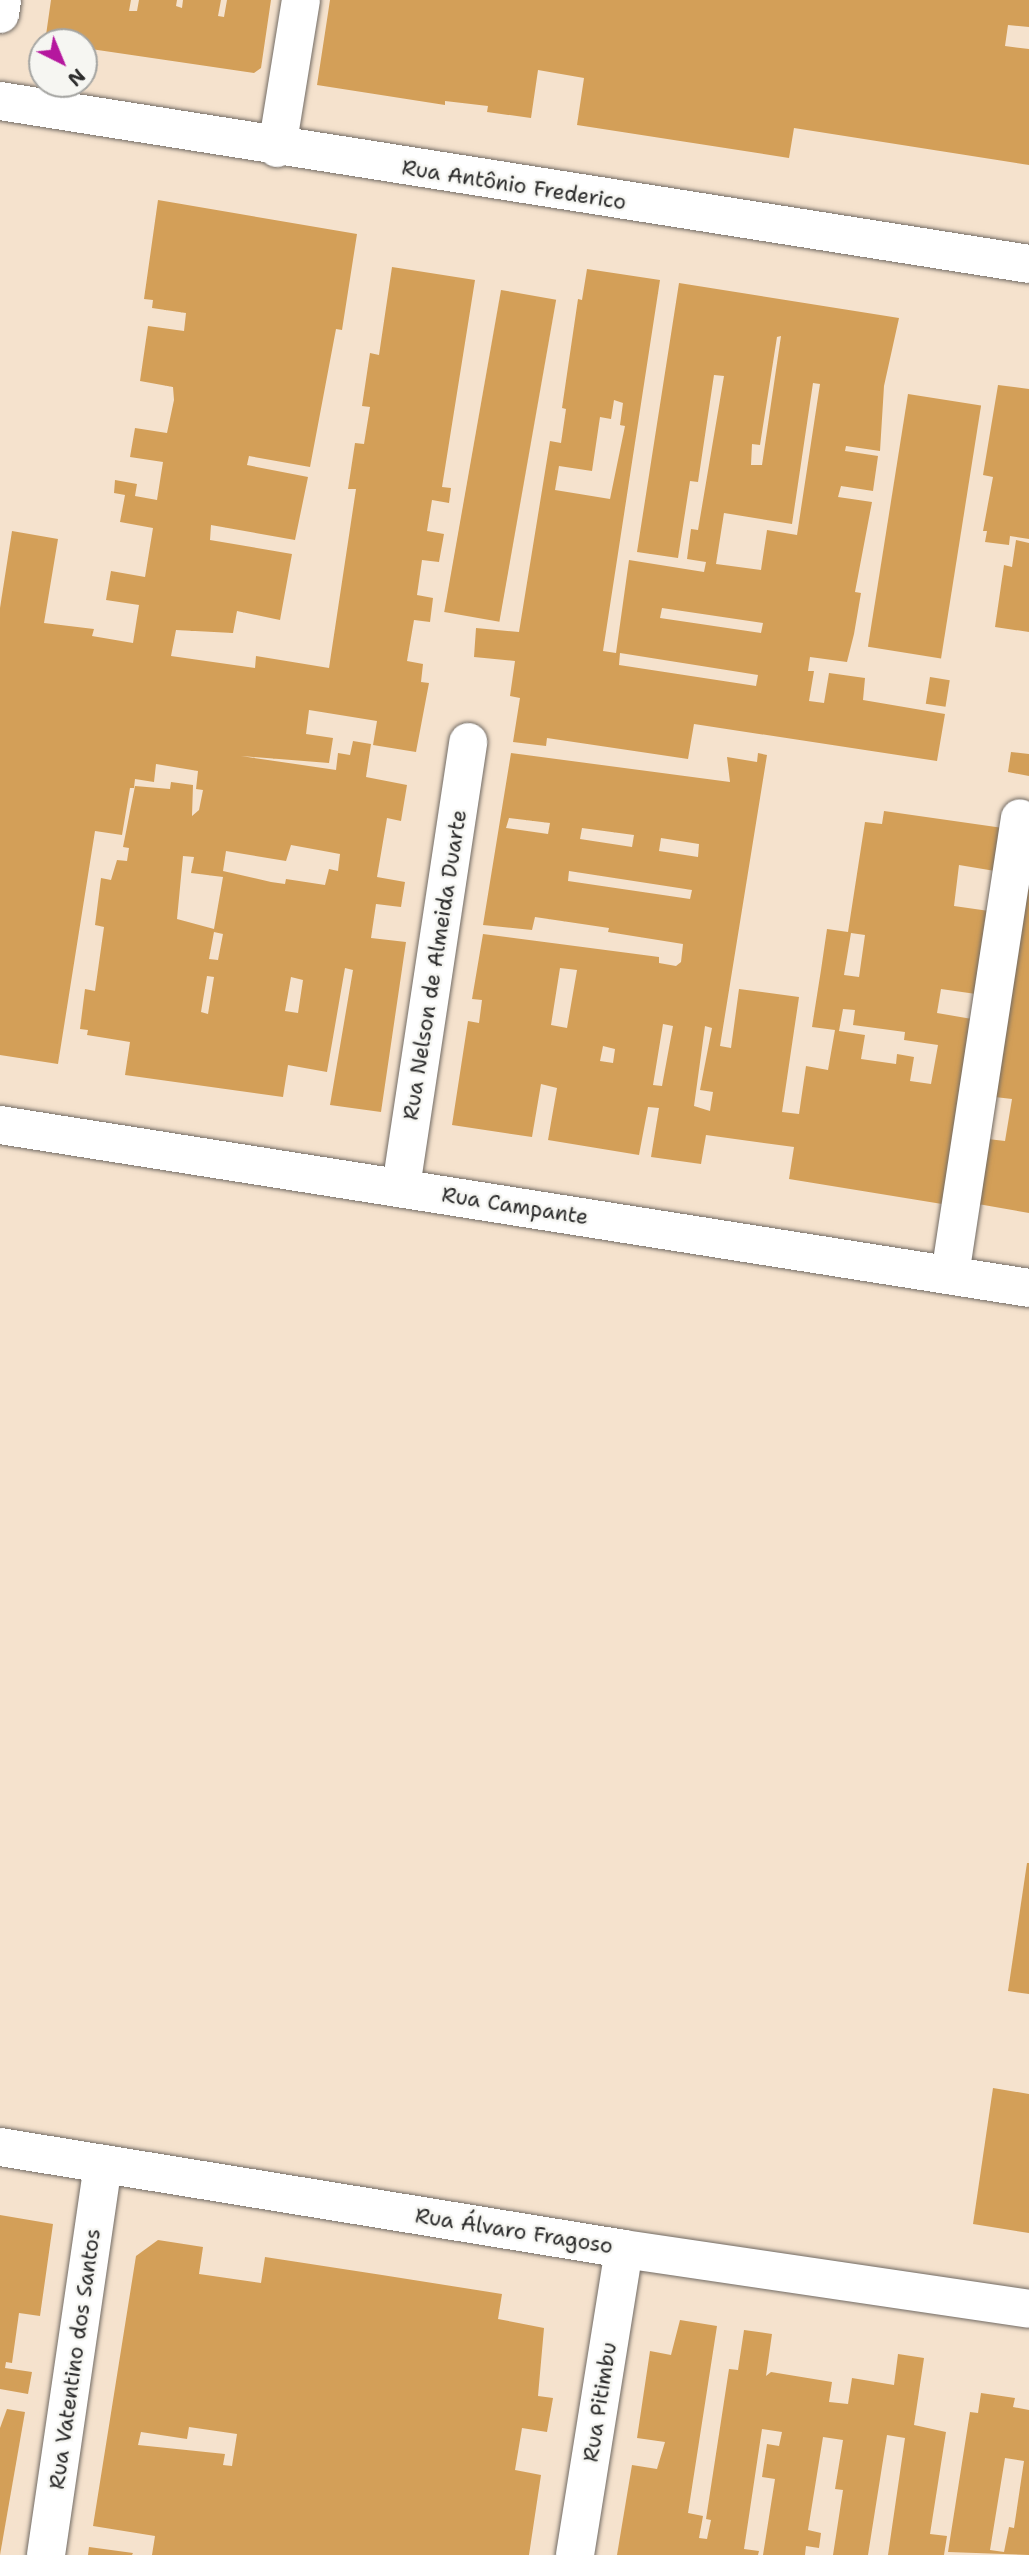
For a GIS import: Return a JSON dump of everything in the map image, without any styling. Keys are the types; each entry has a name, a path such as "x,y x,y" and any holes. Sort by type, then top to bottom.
{"street":[{"path":"0,14 2,0"},
{"path":"278,148 301,0"},
{"name":"Rua Antônio Frederico","path":"0,101 278,148 1029,264"},
{"name":"Rua Nelson de Almeida Duarte","path":"401,1187 468,742"},
{"path":"950,1275 1020,818"},
{"name":"Rua Campante","path":"0,1125 1029,1288"},
{"name":"Rua Álvaro Fragoso","path":"0,2147 624,2249 1029,2309"},
{"name":"Rua Vatentino dos Santos","path":"46,2555 103,2164"},
{"name":"Rua Pitimbu","path":"575,2555 624,2249"}],"building":[{"path":"51,0 131,0 129,11 137,11 139,0 177,0 176,6 182,8 183,0 221,0 218,16 224,17 227,0 271,0 261,68 254,73 98,50 98,28 47,28"},
{"path":"330,0 1029,0 1029,27 1008,25 1005,46 1029,49 1029,165 794,128 789,158 577,125 584,78 538,70 531,118 487,112 488,106 445,101 445,105 317,85"},
{"path":"158,200 357,234 342,330 336,329 310,467 249,456 247,465 308,477 295,540 211,525 210,540 292,554 280,620 237,611 233,633 176,630 171,656 255,668 256,656 329,668 356,489 348,489 355,443 364,444 370,407 362,406 370,353 379,355 392,267 475,280 442,487 451,488 449,503 432,500 427,531 444,534 439,562 422,560 417,595 433,598 430,622 414,620 407,661 423,664 421,682 429,683 416,752 373,745 377,721 309,710 306,734 333,738 329,763 241,756 336,770 338,753 350,755 353,741 371,744 366,777 407,785 401,821 387,818 377,877 405,882 401,907 376,904 371,938 406,942 381,1112 330,1105 353,970 345,968 327,1072 288,1065 283,1097 125,1075 130,1042 87,1035 88,1030 80,1029 85,989 95,991 104,927 95,925 101,878 111,880 117,860 127,861 129,848 123,847 135,786 170,789 171,782 193,785 192,816 199,810 203,790 196,789 198,771 156,764 154,782 135,779 134,788 130,788 122,835 95,831 58,1064 0,1055 0,608 12,531 58,539 44,623 94,629 92,636 133,643 139,605 106,600 111,571 145,577 153,528 120,522 125,495 114,493 115,480 137,484 135,496 157,500 163,462 130,457 135,428 167,433 174,400 173,387 140,381 148,326 184,331 186,313 152,308 153,300 144,299","holes":["291,845 340,854 338,871 329,869 325,885 286,879 285,884 223,871 226,851 286,861","183,856 194,857 191,873 223,877 214,929 177,919","214,932 223,934 218,960 209,959","207,976 214,977 208,1014 201,1012","291,977 303,980 298,1013 285,1011"]},
{"path":"587,269 660,280 603,651 616,653 629,560 704,572 706,562 687,559 691,529 698,530 724,376 714,375 698,482 690,481 678,558 637,552 679,283 899,318 884,386 880,451 846,446 845,451 878,456 873,491 841,486 838,497 872,502 855,592 861,593 854,634 847,662 810,657 808,671 814,671 809,701 824,703 829,673 865,678 863,700 945,714 937,761 694,724 688,759 547,738 546,746 513,742 520,698 510,696 515,661 474,657 476,628 519,632 550,441 561,443 566,409 562,408 578,299 582,300","holes":["781,336 762,465 751,465 752,444 760,445 777,337","813,383 820,384 797,535 767,530 761,570 716,564 724,513 792,524","614,400 623,403 620,425 625,426 610,499 555,490 559,466 592,471 600,417 611,419","662,608 763,623 761,633 660,618","620,653 758,675 756,686 619,665"]},
{"path":"501,290 556,300 499,622 444,612"},
{"path":"998,385 1029,389 1029,539 1010,536 1009,545 985,542 987,531 983,531 993,477 983,475"},
{"path":"908,394 981,406 941,658 868,647"},
{"path":"1016,540 1029,543 1029,632 995,627 1004,565 1012,567"},
{"path":"930,677 950,680 946,707 926,704"},
{"path":"1011,752 1029,754 1029,776 1008,772"},
{"path":"511,753 730,782 727,757 757,762 758,753 767,755 720,1046 731,1048 739,989 799,997 782,1112 799,1114 806,1066 828,1070 835,1030 812,1027 827,929 848,932 865,822 882,824 884,811 1003,828 995,871 959,865 954,906 989,911 976,994 941,989 937,1013 972,1019 942,1204 789,1179 794,1147 706,1135 701,1164 651,1157 659,1108 648,1107 639,1155 548,1140 557,1088 541,1084 532,1137 452,1125 468,1021 479,1023 482,1000 472,999 483,934 659,957 659,963 676,966 681,962 683,944 608,932 609,928 535,917 532,930 483,925","holes":["509,818 550,823 548,834 506,828","582,828 634,835 632,847 580,839","661,838 699,844 698,857 659,851","569,871 692,890 690,899 568,881","851,933 865,935 859,977 844,975","560,968 577,970 567,1028 551,1025","843,1009 855,1010 853,1025 905,1032 904,1040 938,1045 931,1084 910,1081 914,1057 897,1054 896,1064 861,1059 865,1035 839,1031","663,1024 673,1026 662,1086 653,1085","705,1026 712,1028 700,1090 713,1092 710,1111 694,1106","603,1046 615,1049 613,1063 600,1061"]},
{"path":"1029,889 1029,1213 978,1204 988,1139 1005,1141 1012,1099 995,1097 1025,891"},
{"path":"1029,1863 1029,1994 1008,1991"},
{"path":"993,2088 1029,2094 1029,2233 973,2224"},
{"path":"0,2215 53,2224 40,2316 19,2313 12,2363 6,2362 5,2368 32,2372 28,2394 0,2389"},
{"path":"158,2240 203,2247 199,2274 261,2283 265,2257 502,2294 498,2319 544,2328 538,2396 553,2398 547,2432 522,2428 515,2470 541,2475 529,2555 152,2555 155,2536 93,2526 136,2256","holes":["189,2427 237,2434 232,2466 223,2465 225,2454 138,2445 141,2432 187,2439"]},
{"path":"680,2320 717,2326 688,2513 703,2516 699,2538 707,2539 711,2520 706,2519 729,2369 738,2370 744,2330 772,2334 766,2376 771,2372 832,2382 829,2402 848,2404 852,2378 894,2385 898,2354 924,2358 914,2425 946,2432 930,2534 947,2536 944,2555 888,2555 905,2438 887,2435 868,2555 833,2555 843,2490 835,2489 843,2440 823,2437 808,2530 821,2533 819,2548 806,2546 805,2555 763,2555 775,2479 762,2477 767,2444 779,2446 782,2432 762,2429 744,2549 759,2551 758,2555 617,2555 632,2465 657,2469 665,2442 637,2438 650,2351 671,2355"},
{"path":"981,2393 1015,2398 1013,2407 1029,2410 1029,2555 948,2552 970,2412 978,2413","holes":["1005,2458 1024,2461 1014,2528 1009,2527 1004,2552 990,2550"]},
{"path":"7,2409 25,2412 0,2555 0,2428"},
{"path":"89,2547 133,2553 88,2555"}]}
